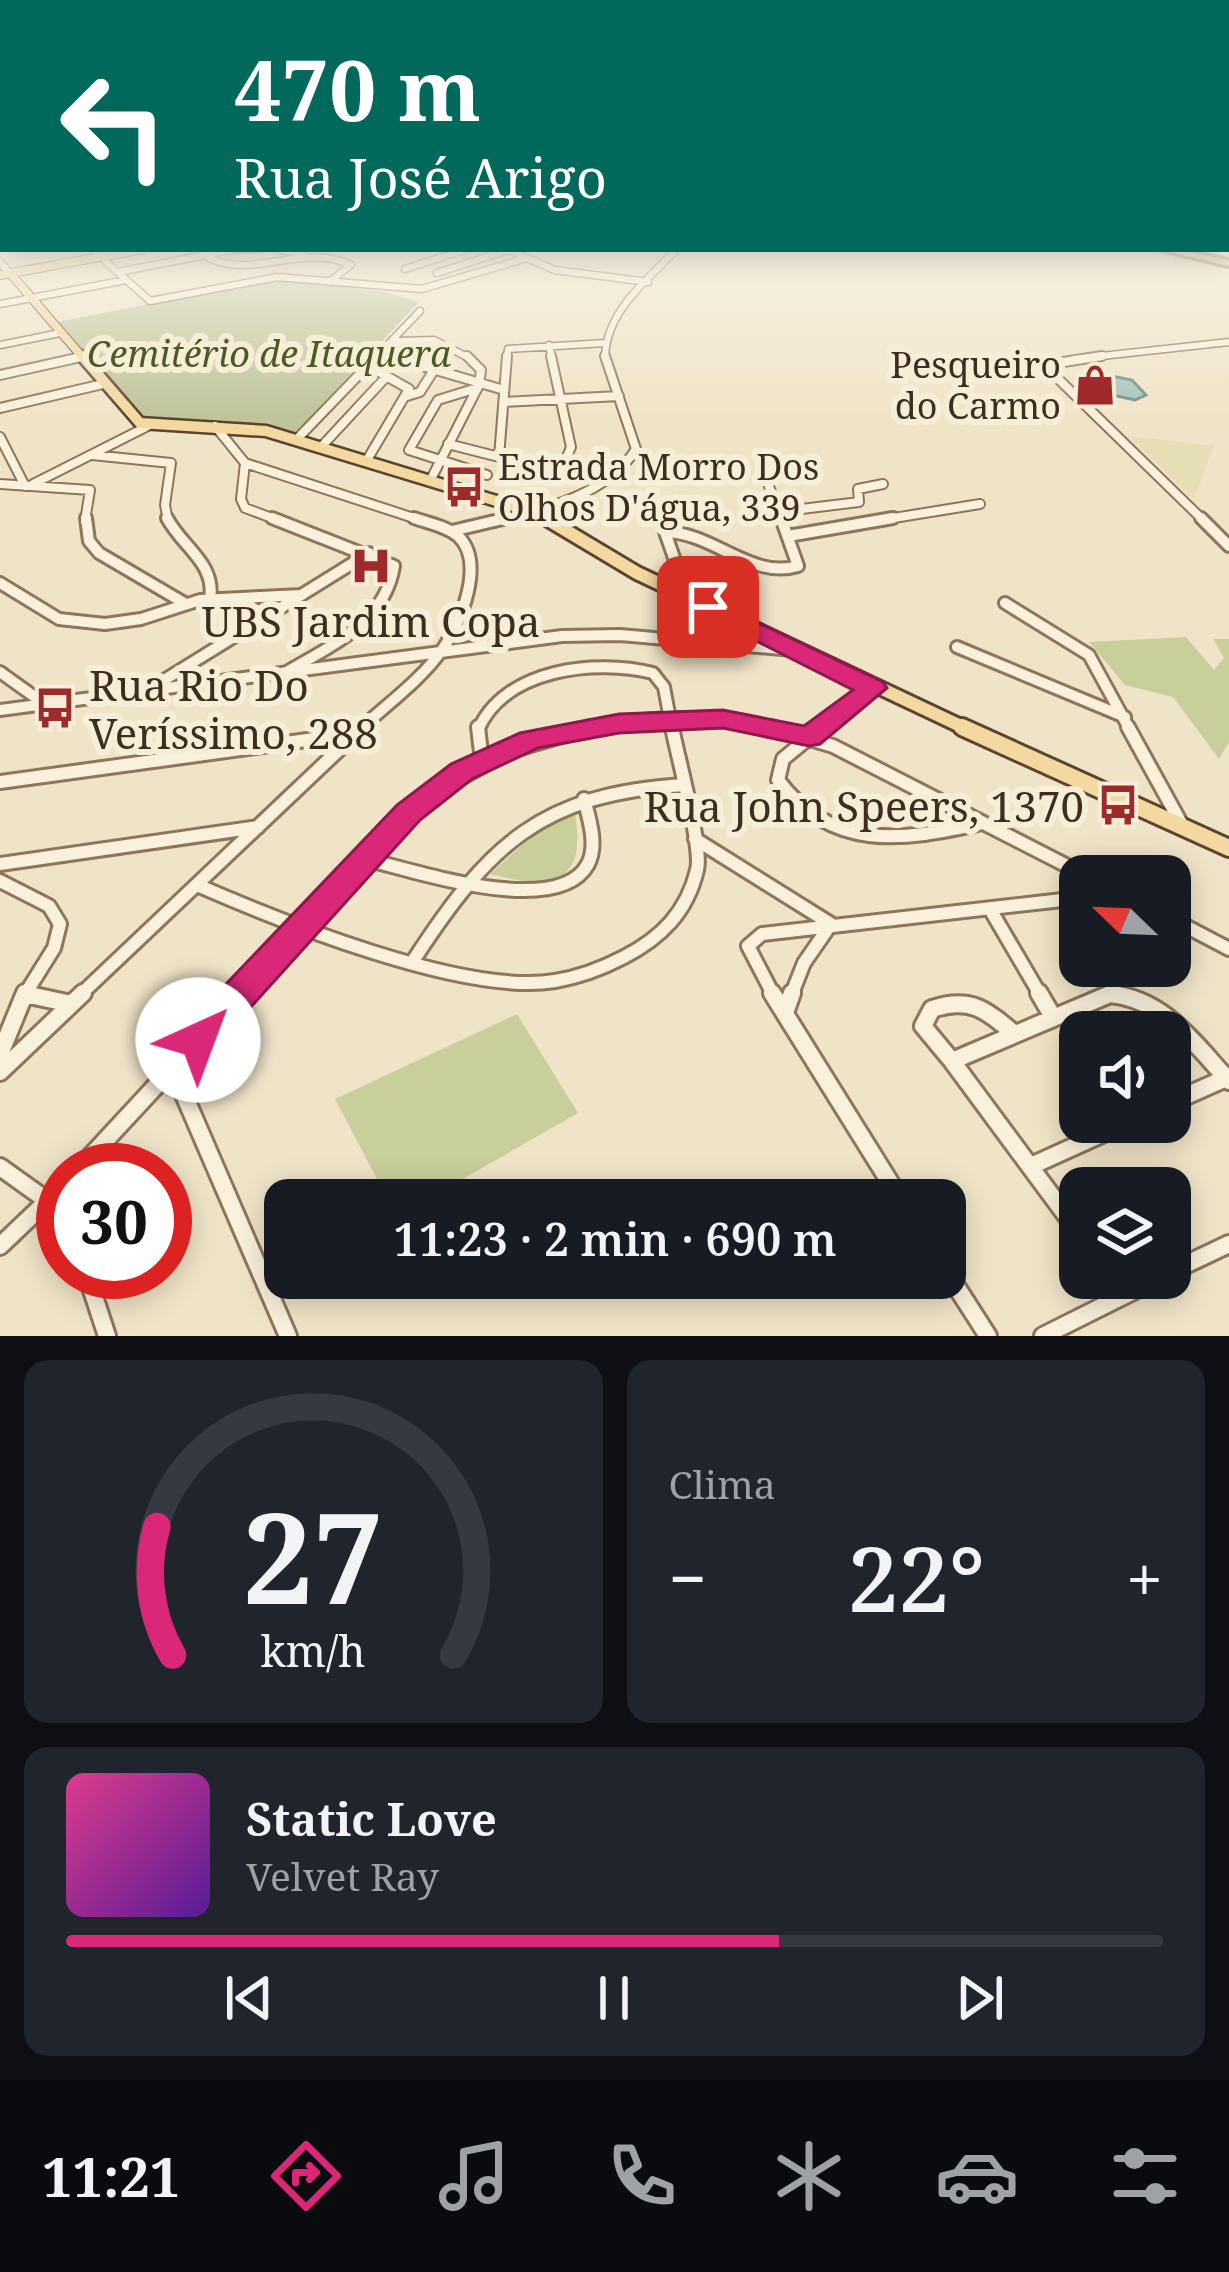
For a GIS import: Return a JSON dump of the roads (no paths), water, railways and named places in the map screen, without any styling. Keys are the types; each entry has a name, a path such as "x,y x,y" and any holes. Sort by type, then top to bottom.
{"main road":[{"path":"26,292 130,417 148,426 253,428 536,514 664,586 793,650 1229,848"}],"street":[{"path":"0,304 62,292"},
{"path":"141,292 150,301 195,292"},
{"path":"452,531 536,514 628,465 636,449 605,359 605,343 615,321 639,292"},
{"path":"297,439 369,364 400,339 420,310"},
{"path":"0,345 60,332"},
{"path":"400,339 432,369"},
{"path":"400,339 455,347 480,367 478,385 430,481"},
{"path":"1229,342 1044,365 1229,546"},
{"path":"499,457 506,353 516,346 605,343"},
{"path":"549,345 571,447 562,471"},
{"path":"0,375 81,357"},
{"path":"369,364 432,369 504,390"},
{"path":"367,460 407,396 408,386 369,364"},
{"path":"407,396 420,392 432,369"},
{"path":"322,446 386,377"},
{"path":"0,408 104,384"},
{"path":"478,385 438,400 409,448 488,475"},
{"path":"504,402 619,396"},
{"path":"27,486 148,426"},
{"path":"0,1072 439,654 449,641 475,573 469,546 452,531 244,464 215,426"},
{"path":"0,437 27,486"},
{"path":"448,444 601,482"},
{"path":"92,455 171,463 165,512 172,528 208,567 213,582 210,599"},
{"path":"244,464 245,508 394,566 382,599 355,628 282,674"},
{"path":"688,598 664,532 689,530 706,535 759,568 776,572 798,566 767,481"},
{"path":"0,484 90,490 85,528 92,545 120,569 186,604"},
{"path":"777,512 859,502 858,489 884,484"},
{"path":"788,536 980,504"},
{"path":"146,692 369,554"},
{"path":"664,586 680,577"},
{"path":"0,583 48,614 87,623 127,622 210,599 302,595"},
{"path":"1005,603 1089,655 1184,828"},
{"path":"716,643 740,638 754,628"},
{"path":"0,710 592,634 793,650"},
{"path":"957,647 1125,717"},
{"path":"404,658 415,678"},
{"path":"197,885 299,930 413,961 528,982 554,981 602,968 646,946 677,920 699,866 664,687 653,673 620,667 558,670 526,682 484,718 476,734 482,761"},
{"path":"0,672 46,705"},
{"path":"873,688 783,758 778,780 794,805 834,829 881,837 982,823"},
{"path":"103,1143 422,799 482,761 530,740 579,728 670,719 723,719 809,737 1059,862"},
{"path":"0,782 358,733"},
{"path":"413,961 468,880 528,826 584,799 684,784"},
{"path":"365,859 535,892 552,891 574,880 591,853 584,799"},
{"path":"0,864 258,827"},
{"path":"694,839 831,924"},
{"path":"0,880 49,907 60,924 54,948 25,994 0,1054"},
{"path":"888,1179 754,964 748,946 763,934 831,924 1059,901"},
{"path":"990,909 1053,1017"},
{"path":"786,1010 804,963 831,924"},
{"path":"1191,929 1229,949"},
{"path":"25,994 71,1004"},
{"path":"952,1060 1110,994 1136,997 1174,1024 1227,1080 1191,1095"},
{"path":"1012,1033 972,1001 957,1000 932,1009 923,1026 1059,1205"},
{"path":"172,1067 288,1336"},
{"path":"1031,1166 1082,1143"},
{"path":"0,1166 36,1186"},
{"path":"0,1246 36,1217"},
{"path":"1191,1263 1229,1244"},
{"path":"95,1299 107,1336"},
{"path":"964,1299 988,1336"},
{"path":"1043,1336 1098,1299"}],"water":[{"path":"1088,371 1132,380 1146,395 1135,400 1084,389 1077,378"}],"place":[{"name":"Pesqueiro do Carmo","path":"1095,385"},
{"name":"Estrada Morro Dos Olhos D'água, 339","path":"464,487"},
{"name":"UBS Jardim Copa","path":"371,566"},
{"name":"Rua Rio Do Veríssimo, 288","path":"55,708"},
{"name":"Rua John Speers, 1370","path":"1118,805"}],"park label":[{"name":"Cemitério de Itaquera","path":"269,353"}]}
